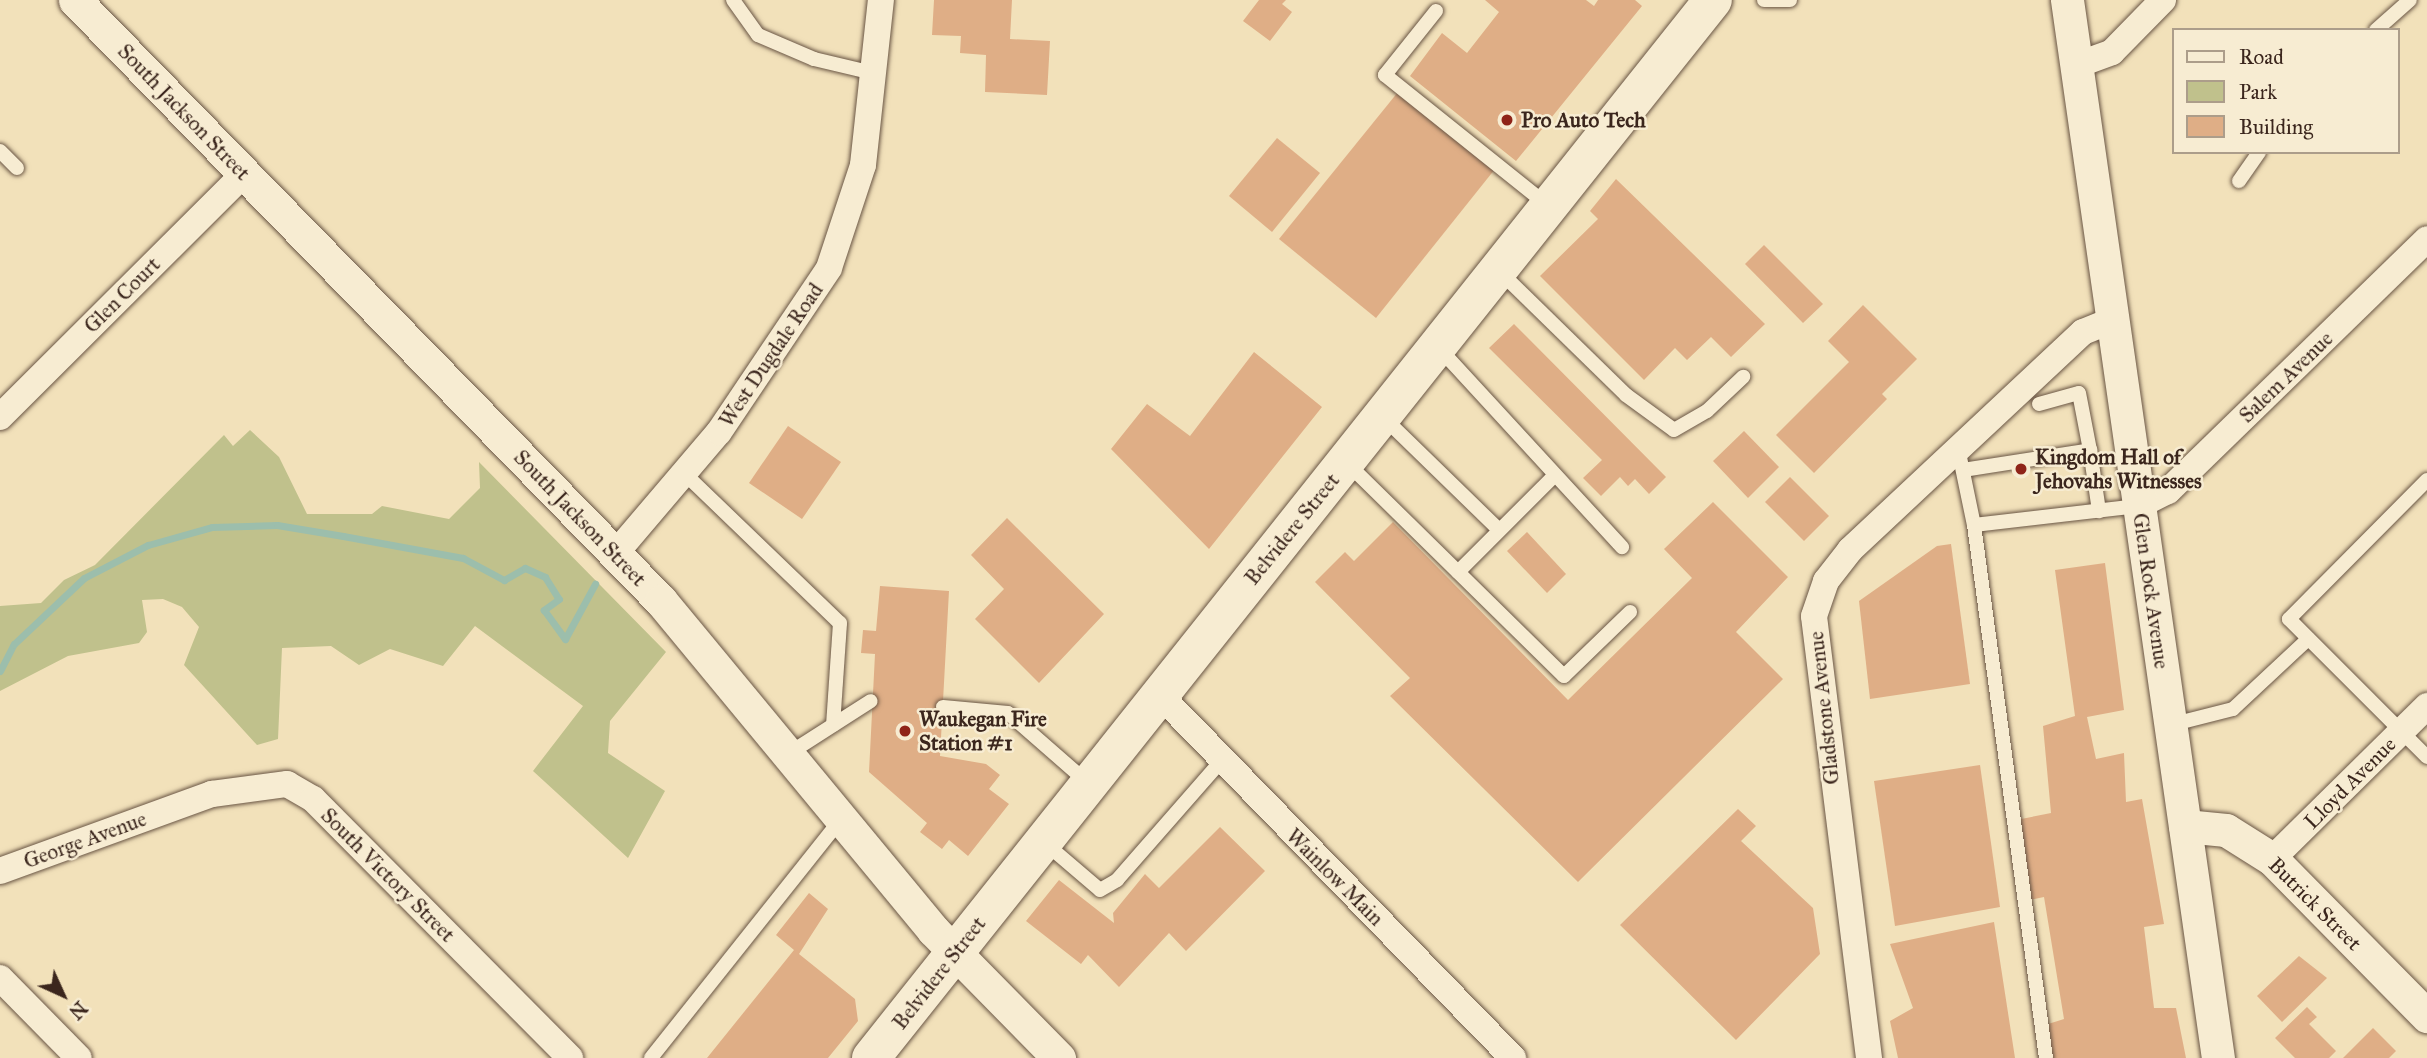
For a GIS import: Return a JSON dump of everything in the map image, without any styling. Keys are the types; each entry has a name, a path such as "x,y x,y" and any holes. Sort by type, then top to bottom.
{"main road":[{"name":"Belvidere Street","path":"872,1058 1498,270 1699,5"}],"street":[{"name":"South Jackson Street","path":"75,0 615,554 955,952 1059,1058"},
{"name":"West Dugdale Road","path":"615,554 685,474 764,370 829,268 863,165 877,74 881,0"},
{"name":"Glen Rock Avenue","path":"2067,0 2218,1058"},
{"path":"2077,65 2112,52 2163,0"},
{"name":"Glen Court","path":"0,417 245,173"},
{"name":"Salem Avenue","path":"2138,506 2168,491 2427,239"},
{"name":"Gladstone Avenue","path":"1869,1058 1814,616 1826,580 1850,550 1961,459 2083,331 2113,320"},
{"name":"Wainlow Main","path":"1159,694 1221,761 1513,1058"},
{"name":"Lloyd Avenue","path":"2272,859 2427,706"},
{"name":"South Victory Street","path":"170,809 242,787 287,784 302,790 570,1058"},
{"name":"George Avenue","path":"0,871 170,809"},
{"name":"Butrick Street","path":"2185,827 2226,830 2272,859 2427,1016"},
{"path":"0,978 79,1058"}],"lane":[{"path":"733,0 758,35 814,59 877,74"},
{"path":"1764,0 1790,0"},
{"path":"2378,28 2410,0"},
{"path":"1436,11 1385,75 1548,205"},
{"path":"0,151 18,168"},
{"path":"2239,181 2258,154"},
{"path":"1498,270 1626,394 1674,430 1707,411 1743,377"},
{"path":"1437,346 1622,547"},
{"path":"2039,404 2080,393 2099,511"},
{"path":"1382,416 1499,530"},
{"path":"2046,1058 1973,525 1961,459 2090,450"},
{"path":"1346,462 1564,676 1630,612"},
{"path":"685,474 839,623 832,725"},
{"path":"1458,572 1555,475"},
{"path":"2427,480 2289,619 2427,757"},
{"path":"1973,525 2138,506"},
{"path":"2170,725 2233,709 2308,639"},
{"path":"786,754 871,701"},
{"path":"943,707 1008,713 1089,784"},
{"path":"1043,841 1100,890 1117,880 1221,761"},
{"path":"650,1058 840,820"}],"green space":[{"path":"250,430 279,457 307,514 372,514 382,506 449,519 480,488 479,462 666,652 610,721 608,753 665,791 628,858 533,771 583,706 475,626 443,666 390,649 359,665 331,646 282,648 278,739 257,745 184,665 199,627 182,607 163,599 142,600 147,632 139,643 68,656 0,691 0,606 41,603 64,580 95,565 224,435 233,446"}],"building":[{"path":"934,0 1012,0 1010,39 1050,41 1047,95 985,92 986,55 960,53 961,36 932,35"},
{"path":"1259,0 1286,0 1282,4 1292,12 1270,41 1243,21"},
{"name":"Pro Auto Tech","path":"1485,0 1586,0 1594,6 1598,0 1635,0 1642,6 1516,161 1410,76 1442,33 1467,53 1499,12"},
{"path":"1398,92 1495,169 1376,318 1279,239"},
{"path":"1277,138 1320,173 1272,232 1229,196"},
{"path":"1616,179 1765,324 1731,357 1711,337 1687,360 1675,348 1644,380 1540,276 1598,219 1590,211"},
{"path":"1764,245 1823,304 1803,323 1745,264"},
{"path":"1863,305 1917,359 1882,394 1887,399 1814,473 1776,435 1849,362 1828,341"},
{"path":"1514,324 1666,477 1649,494 1635,479 1628,486 1620,477 1601,496 1583,478 1602,460 1489,348"},
{"path":"1254,352 1322,407 1209,549 1111,449 1147,404 1190,436"},
{"path":"788,426 841,462 802,519 749,483"},
{"path":"1744,431 1779,467 1748,498 1713,461"},
{"path":"1790,477 1829,516 1804,541 1765,502"},
{"path":"1713,502 1788,577 1736,632 1783,679 1578,882 1390,696 1410,678 1315,582 1345,552 1354,561 1393,522 1568,700 1692,578 1664,549"},
{"path":"1007,518 1104,614 1039,683 975,619 1004,589 971,555"},
{"path":"1527,532 1566,574 1547,593 1507,551"},
{"path":"1951,544 1970,684 1870,699 1859,601 1937,546"},
{"path":"2105,563 2124,710 2087,717 2096,759 2124,753 2126,802 2142,799 2164,924 2144,927 2154,1008 2176,1008 2186,1058 2050,1058 2045,1025 2064,1019 2044,897 2025,901 2016,820 2051,813 2043,726 2075,716 2055,570"},
{"name":"Waukegan Fire Station #1","path":"880,586 949,591 940,756 986,764 1000,775 989,789 1009,804 968,856 949,840 942,849 920,832 927,823 869,772 875,654 861,653 863,630 876,631"},
{"path":"1980,765 2000,907 1895,926 1874,781"},
{"path":"1738,809 1756,826 1741,841 1813,908 1820,954 1736,1040 1620,925"},
{"path":"1220,827 1265,871 1186,951 1169,933 1119,987 1088,955 1081,964 1026,921 1059,880 1114,923 1113,913 1145,874 1159,888"},
{"path":"809,893 828,909 799,954 855,999 858,1021 828,1058 707,1058 794,950 776,935"},
{"path":"1994,922 2015,1058 1898,1058 1890,1021 1913,1008 1890,944"},
{"path":"2299,956 2327,978 2282,1022 2257,996"},
{"path":"2307,1007 2317,1017 2309,1024 2336,1051 2329,1058 2295,1058 2275,1038"},
{"path":"2373,1028 2396,1051 2389,1058 2343,1058"}],"waterway":[{"path":"0,671 14,644 84,578 148,545 212,527 277,525 343,536 463,558 504,580 525,568 545,577 559,599 544,610 565,639 595,584"}],"place":[{"name":"Pro Auto Tech","path":"1507,120"},
{"name":"Kingdom Hall of Jehovahs Witnesses","path":"2021,469"},
{"name":"Waukegan Fire Station #1","path":"905,731"}]}
